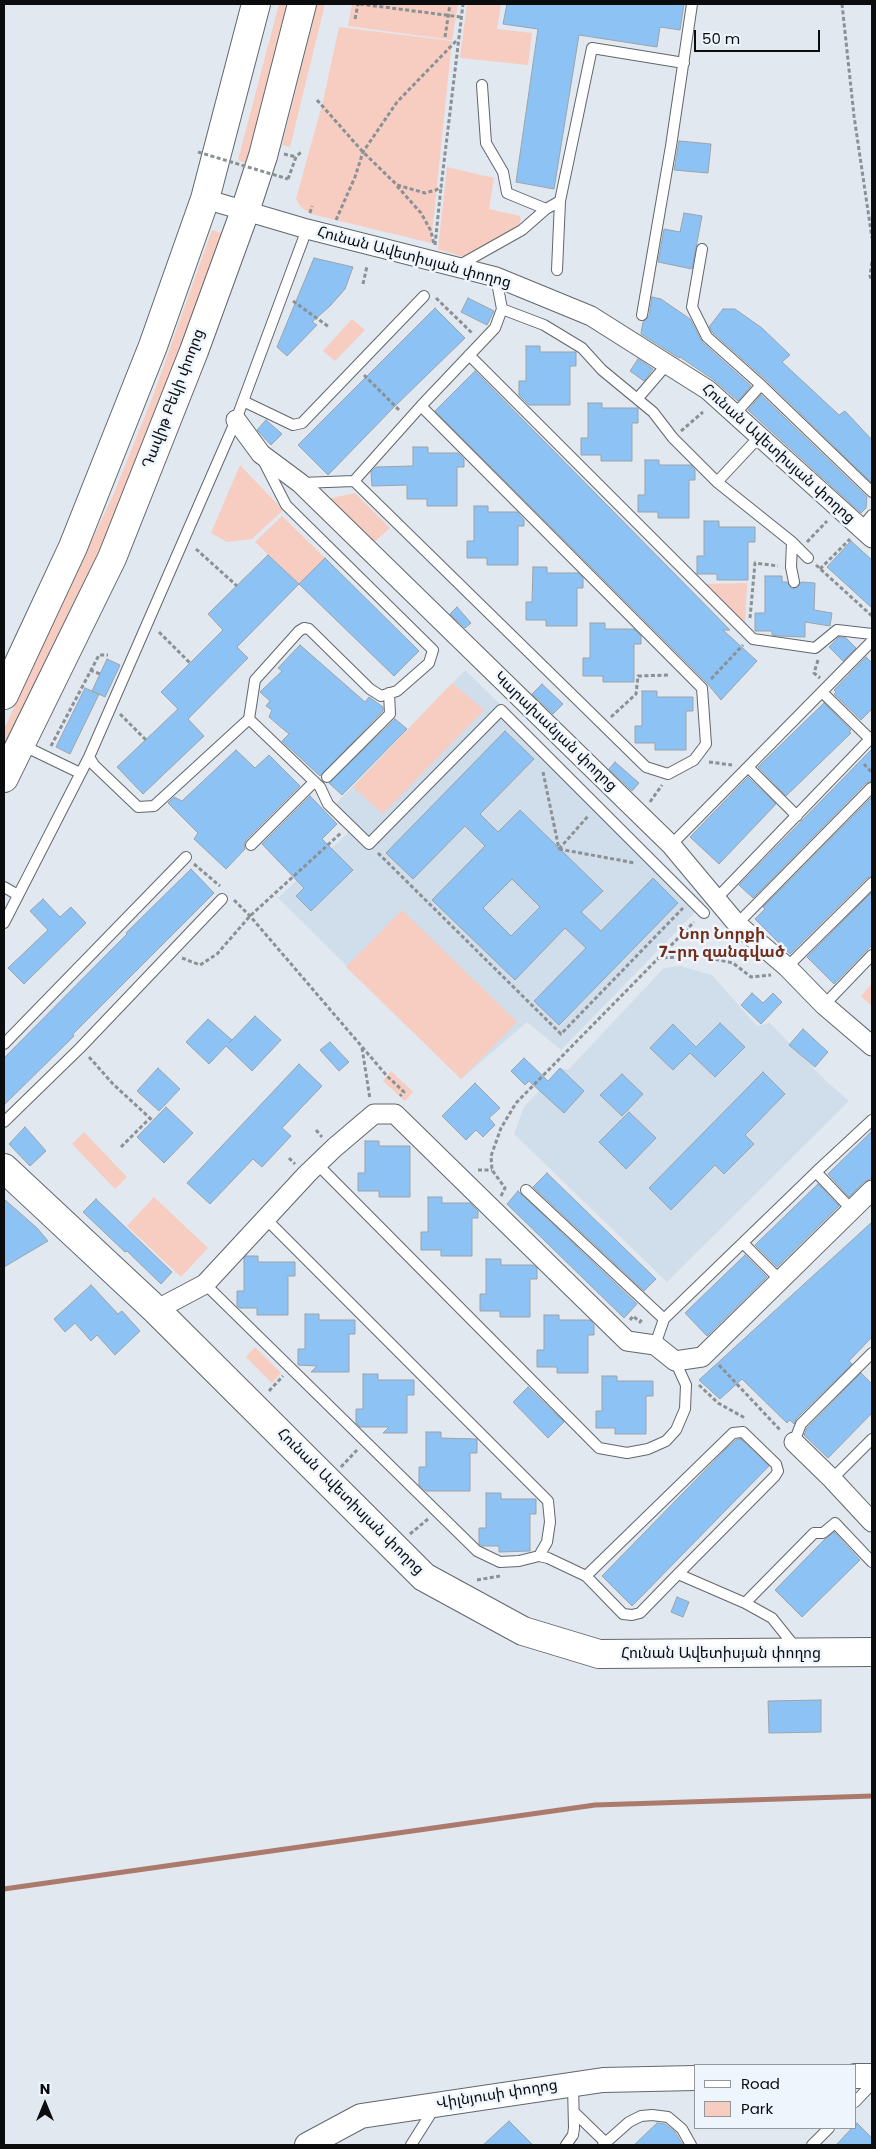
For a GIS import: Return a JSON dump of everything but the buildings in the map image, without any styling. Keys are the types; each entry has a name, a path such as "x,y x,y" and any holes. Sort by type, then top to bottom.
{"main road":[{"path":"4,695 73,547 153,346 205,199 256,4"},
{"name":"Դավիթ Բեկի փողոց","path":"4,778 112,558 194,350 263,156 302,4"},
{"name":"Հունան Ավետիսյան փողոց","path":"4,1168 156,1310 424,1577 523,1631 599,1654 872,1652"}],"street":[{"name":"Հունան Ավետիսյան փողոց","path":"205,199 307,229 496,277 591,316 708,390 868,527"},
{"name":"Կարախանյան փողոց","path":"236,420 261,454 300,483 671,845 737,924 787,967 824,1004 872,1046"},
{"path":"156,1310 205,1284 317,1164 374,1114 395,1114 627,1342 655,1345 675,1361 702,1357 780,1279 853,1211 872,1190"},
{"path":"787,1437 832,1479 872,1522"},
{"path":"856,2076 872,2076"},
{"name":"Վիլնյուսի փողոց","path":"307,2145 361,2116 603,2080 694,2078"}],"lane":[{"path":"642,315 692,4"},
{"path":"557,270 560,201 592,48 684,63"},
{"path":"482,86 486,143 503,172 507,193 546,210"},
{"path":"457,267 522,230 560,201"},
{"path":"4,923 89,757 236,420 307,229"},
{"path":"702,249 692,307 707,337 761,385 872,492"},
{"path":"300,483 354,481 421,406 496,328 502,308 496,277"},
{"path":"243,401 293,425 302,423 424,296"},
{"path":"502,308 544,325 582,348 602,370 653,412 673,438 717,482 796,546 808,558"},
{"path":"470,355 754,639 787,646 815,648 837,630 872,634"},
{"path":"638,398 668,363"},
{"path":"735,414 761,385"},
{"path":"354,481 646,768 668,774 694,760 706,744 702,688 421,406"},
{"path":"717,482 760,436"},
{"path":"89,757 94,765 138,807 154,806 249,718 256,680 299,631 304,628 309,629 370,689 381,696 396,691 429,663 433,650 286,505 261,454"},
{"path":"794,582 792,567 796,546"},
{"path":"671,845 872,640"},
{"path":"717,898 871,738 822,692"},
{"path":"327,777 390,714 389,693"},
{"path":"249,718 320,787 328,804 369,844 501,710 704,913"},
{"path":"21,745 80,773"},
{"path":"748,767 798,816"},
{"path":"251,845 314,782"},
{"path":"737,924 871,788"},
{"path":"4,1044 186,857"},
{"path":"787,967 872,883"},
{"path":"4,887 18,895"},
{"path":"4,1122 80,1048 224,896"},
{"path":"824,1004 872,955"},
{"path":"655,1345 664,1319 872,1120"},
{"path":"317,1164 598,1448 627,1453 648,1449 666,1440 676,1430 685,1409 686,1385 675,1361"},
{"path":"816,1172 853,1211"},
{"path":"526,1190 664,1319"},
{"path":"266,1220 548,1501 550,1522 547,1542 540,1556"},
{"path":"743,1243 780,1279"},
{"path":"205,1284 477,1551 500,1562 519,1561 540,1556 548,1558 586,1576 623,1614 632,1615 640,1613 775,1476 778,1471 776,1464 743,1432 733,1433 586,1576"},
{"path":"787,1437 872,1353"},
{"path":"832,1479 872,1439"},
{"path":"745,1603 814,1533 823,1533 835,1523 872,1562"},
{"path":"678,1574 745,1603 772,1618 800,1654"},
{"path":"566,2145 573,2135 573,2084"},
{"path":"856,2101 872,2084"},
{"path":"411,2145 437,2104"},
{"path":"574,2112 604,2144 629,2122 641,2116 652,2115 668,2117 682,2129 691,2145"},
{"path":"812,2145 828,2129"}],"path":[{"path":"355,19 359,4 461,18"},
{"path":"445,37 450,4"},
{"path":"317,100 421,213 431,231 434,248 463,4"},
{"path":"842,4 854,116 872,238"},
{"path":"334,225 355,177 363,152 397,102 458,40"},
{"path":"198,152 288,179 296,157 300,152"},
{"path":"397,185 425,193 441,187"},
{"path":"872,262 870,276 872,281"},
{"path":"363,284 367,266"},
{"path":"436,298 482,342"},
{"path":"293,301 329,327"},
{"path":"356,368 409,419"},
{"path":"673,438 703,412"},
{"path":"796,546 830,519"},
{"path":"820,569 868,527"},
{"path":"196,549 237,586"},
{"path":"808,558 872,616"},
{"path":"749,634 755,563 792,567"},
{"path":"159,632 190,663"},
{"path":"702,688 737,651"},
{"path":"46,757 99,655 108,655"},
{"path":"90,670 100,674"},
{"path":"603,724 636,694 638,676 688,675"},
{"path":"120,713 146,740"},
{"path":"538,746 559,849"},
{"path":"559,849 597,806"},
{"path":"173,950 186,961 200,965 217,954 250,916 350,825"},
{"path":"367,842 560,1034 691,900"},
{"path":"559,849 658,867"},
{"path":"186,857 224,896 250,916 362,1047 404,1092 400,1096"},
{"path":"492,1170 491,1156 498,1137 516,1103 657,958 704,913"},
{"path":"657,958 700,956 733,963 751,977 777,974 787,967"},
{"path":"362,1047 370,1100"},
{"path":"80,1048 113,1084 151,1119 121,1147"},
{"path":"717,1363 787,1437"},
{"path":"264,1396 291,1368"},
{"path":"698,1384 718,1403 748,1420 739,1432"},
{"path":"338,1470 365,1442"},
{"path":"405,1538 436,1512"},
{"path":"473,1581 502,1576 500,1562"}],"shaded area":[{"path":"465,670 704,903 561,1050 527,1022 461,1079 278,898 348,833 332,808"},
{"path":"680,966 712,975 757,1026 770,1023 826,1081 849,1101 667,1282 514,1134 524,1107 560,1068 568,1070 664,968"}],"green space":[{"path":"279,4 292,4 248,164 238,160"},
{"path":"317,4 325,4 290,147 282,145"},
{"path":"352,4 458,4 452,40 348,26"},
{"path":"467,4 501,4 497,29 532,33 528,65 460,58"},
{"path":"339,27 452,41 431,243 311,214 301,207 296,199 323,101"},
{"path":"447,167 494,178 489,209 520,216 521,220 516,230 465,256 438,249"},
{"path":"212,230 224,234 196,316 108,536 4,757 4,729 114,493 153,396"},
{"path":"352,319 365,330 335,361 323,351"},
{"path":"240,465 283,510 252,539 227,542 211,533"},
{"path":"355,493 390,528 372,544 327,499"},
{"path":"282,516 325,558 299,584 255,542"},
{"path":"747,583 745,625 706,584"},
{"path":"452,683 484,710 383,814 353,787"},
{"path":"402,910 517,1022 461,1079 346,967"},
{"path":"872,984 872,1006 861,996"},
{"path":"391,1071 413,1092 405,1101 383,1081"},
{"path":"84,1132 127,1177 115,1189 72,1144"},
{"path":"154,1197 208,1248 181,1277 127,1226"},
{"path":"255,1347 281,1373 272,1383 246,1357"}],"waterway":[{"path":"4,1889 595,1805 872,1796"}],"district":[{"name":"Նոր Նորքի 7-րդ զանգված","path":"722,944"}]}
